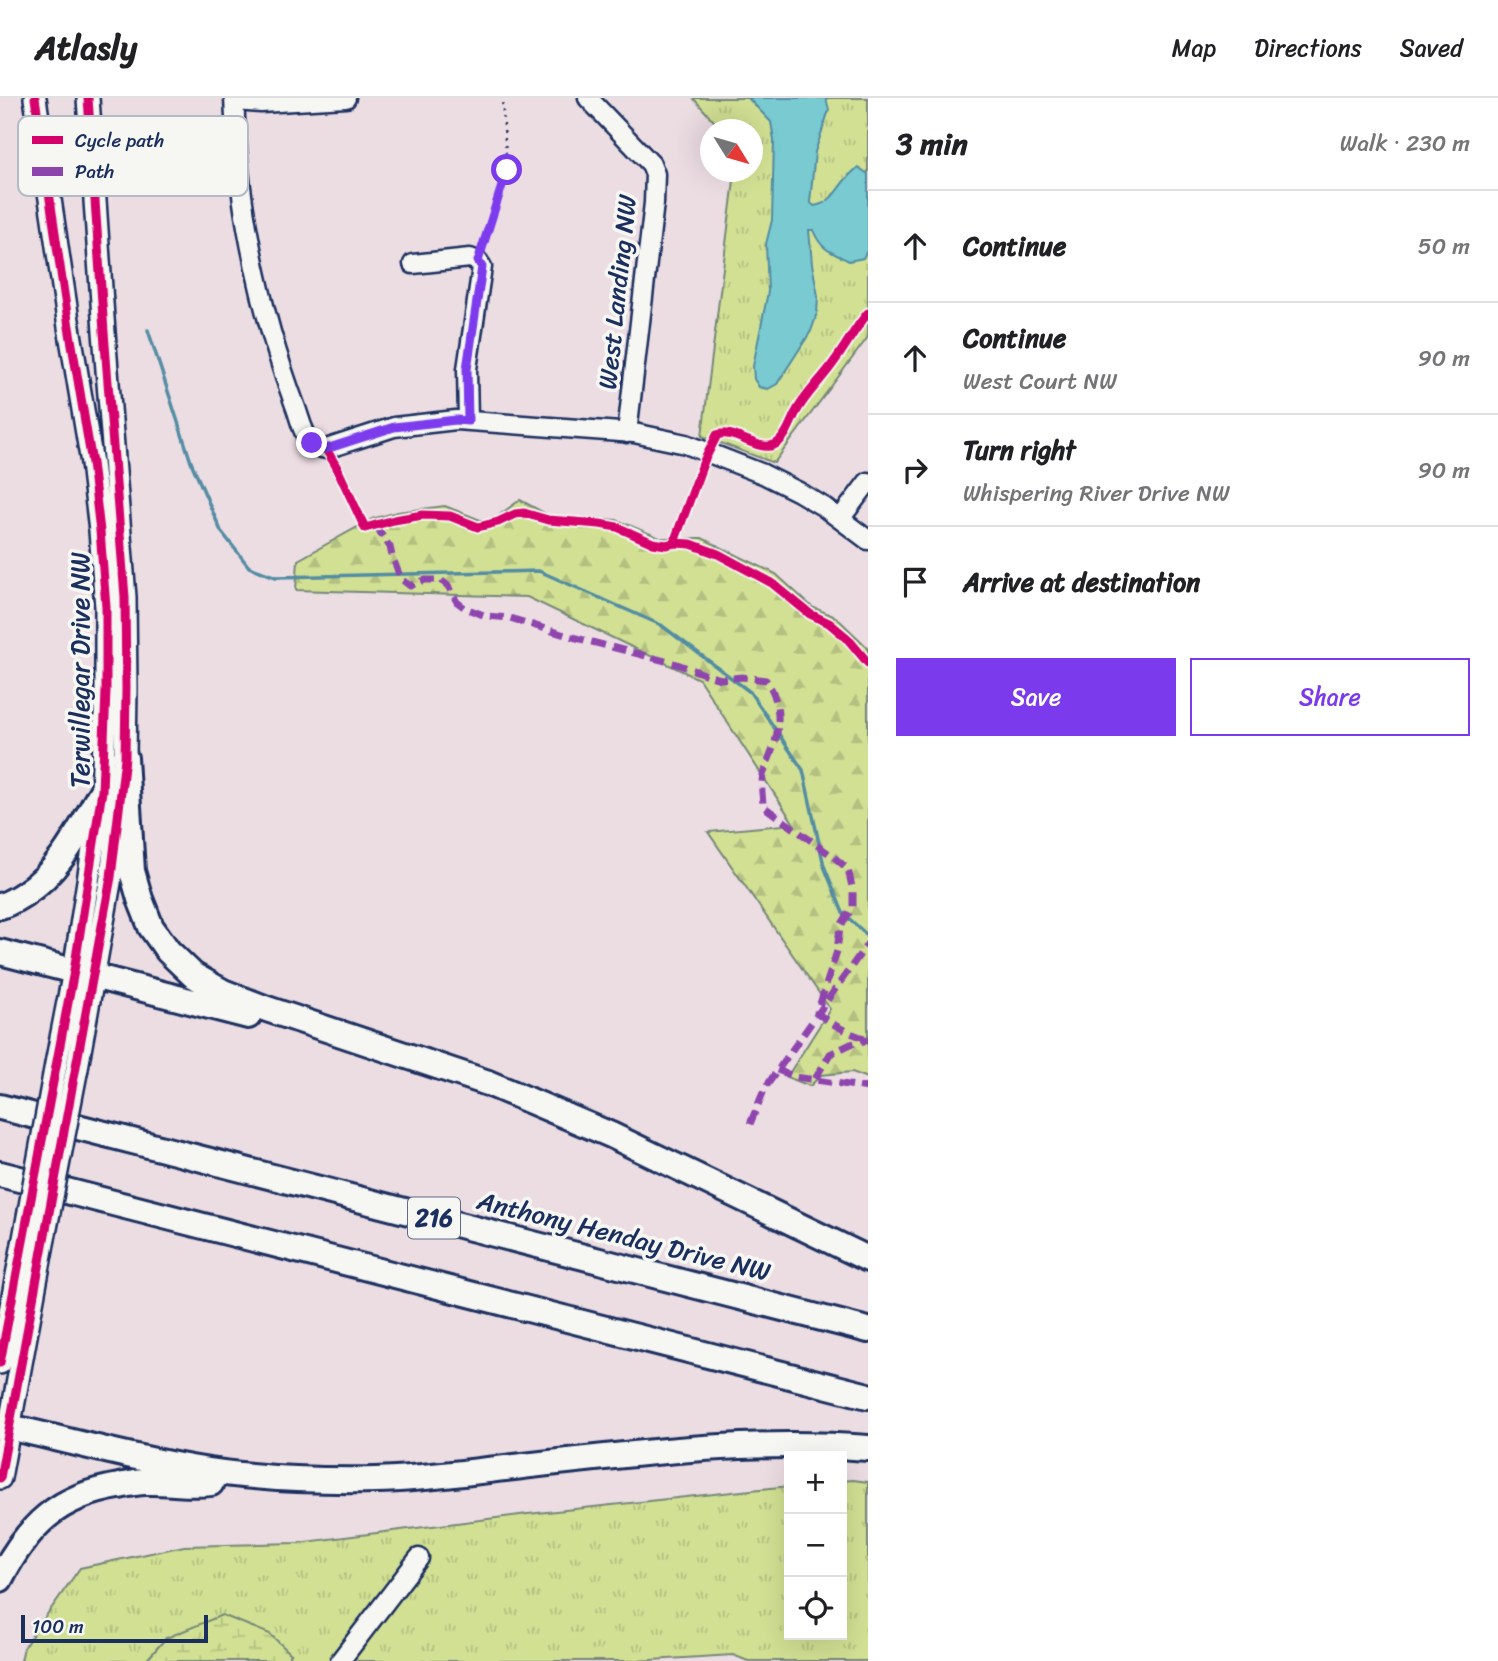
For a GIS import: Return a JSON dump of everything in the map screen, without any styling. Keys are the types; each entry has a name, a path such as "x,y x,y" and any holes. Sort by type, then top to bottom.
{"highway":[{"path":"125,758 132,871 141,900 152,927 168,951 193,975 223,992 267,1009 488,1083 611,1135 868,1259"},
{"path":"0,906 8,904 49,875 69,848 102,791"},
{"path":"0,952 404,1056"},
{"name":"Anthony Henday Drive NW","path":"0,1107 868,1330"},
{"name":"216","path":"0,1174 868,1396"},
{"path":"5,1426 180,1466 239,1475 295,1479 378,1480 640,1453 758,1445 868,1448"},
{"path":"0,1579 14,1552 34,1527 53,1510 94,1490 143,1481 209,1484 239,1475"}],"main road":[{"name":"Terwillegar Drive NW","path":"35,98 38,116"},
{"name":"Terwillegar Drive NW","path":"88,98 89,116"},
{"name":"Terwillegar Drive NW","path":"50,196 92,463 106,607 102,791 84,973"},
{"name":"Terwillegar Drive NW","path":"0,1478 5,1426 32,1246 84,973 111,877 125,758 125,597 95,196"},
{"name":"Terwillegar Drive NW","path":"0,1363 32,1246"}],"street":[{"path":"235,99 261,103 346,98"},
{"name":"West Landing NW","path":"588,98 651,164 655,174 654,203 627,433"},
{"path":"243,196 261,297 285,378 306,435 320,448 326,449 394,427 456,420 627,433 686,444 763,474 824,507 868,540"},
{"path":"413,264 470,258 478,261 482,267 467,369 468,421"},
{"path":"840,519 868,482"},
{"path":"340,1661 419,1558"}],"path":[{"path":"478,261 507,170 502,98"}],"green space":[{"path":"693,98 868,98 868,337 774,463 702,436 734,182 763,182 763,119 712,119"},
{"path":"520,500 548,515 617,520 660,538 702,538 776,574 812,607 836,617 868,648 868,1078 852,1072 821,1075 810,1086 787,1077 830,1009 708,832 794,824 699,679 527,597 296,590 298,560 372,519 397,512 445,506 488,523"},
{"path":"847,1481 868,1482 868,1661 748,1661 733,1655 635,1661 287,1661 291,1654 166,1638 146,1661 21,1661 24,1647 80,1568 184,1546 297,1543 528,1514 784,1487 784,1640 847,1640"},
{"path":"222,1615 270,1634 291,1654 287,1661 146,1661 166,1638"}],"water":[{"path":"748,98 826,98 829,110 815,152 810,202 814,206 829,200 858,167 868,174 868,249 863,258 849,261 827,250 813,230 809,230 818,296 817,314 811,331 777,384 768,389 759,387 754,379 753,366 768,292 766,244 772,220 774,140 771,122"}],"waterway":[{"path":"148,330 191,462 221,531 249,567 276,577 539,571 661,625 750,692 803,770 824,866 843,913 868,936"}],"marked path":[{"path":"375,525 390,547 401,579 410,586 425,580 441,580 448,586 457,602 465,608 486,616 510,618 677,664 721,679 742,677 766,680 775,696 778,724 775,742 762,779 763,806 848,869 853,891 853,907 840,927 837,951 817,1013 841,1029 868,1039"},
{"path":"750,1124 765,1088 868,943"},
{"path":"815,1079 830,1054 851,1044 868,1040"},
{"path":"777,1070 796,1077 868,1088"}],"cycle path":[{"path":"35,98 38,116"},
{"path":"88,98 89,116"},
{"path":"0,1363 74,971 102,791 106,607 100,531 92,463 50,196"},
{"path":"0,1478 111,877 125,758 125,597 95,196"},
{"path":"675,543 704,461 717,435 731,435 767,446 778,443 803,400 829,369 868,313"},
{"path":"326,449 365,528 423,515 450,516 478,527 524,513 548,520 617,527 653,543 691,544 718,554 772,583 810,614 829,623 847,638 868,663"}],"route":[{"path":"312,443 320,448 330,449 394,427 468,421 467,369 482,267 478,261 507,170"}]}
